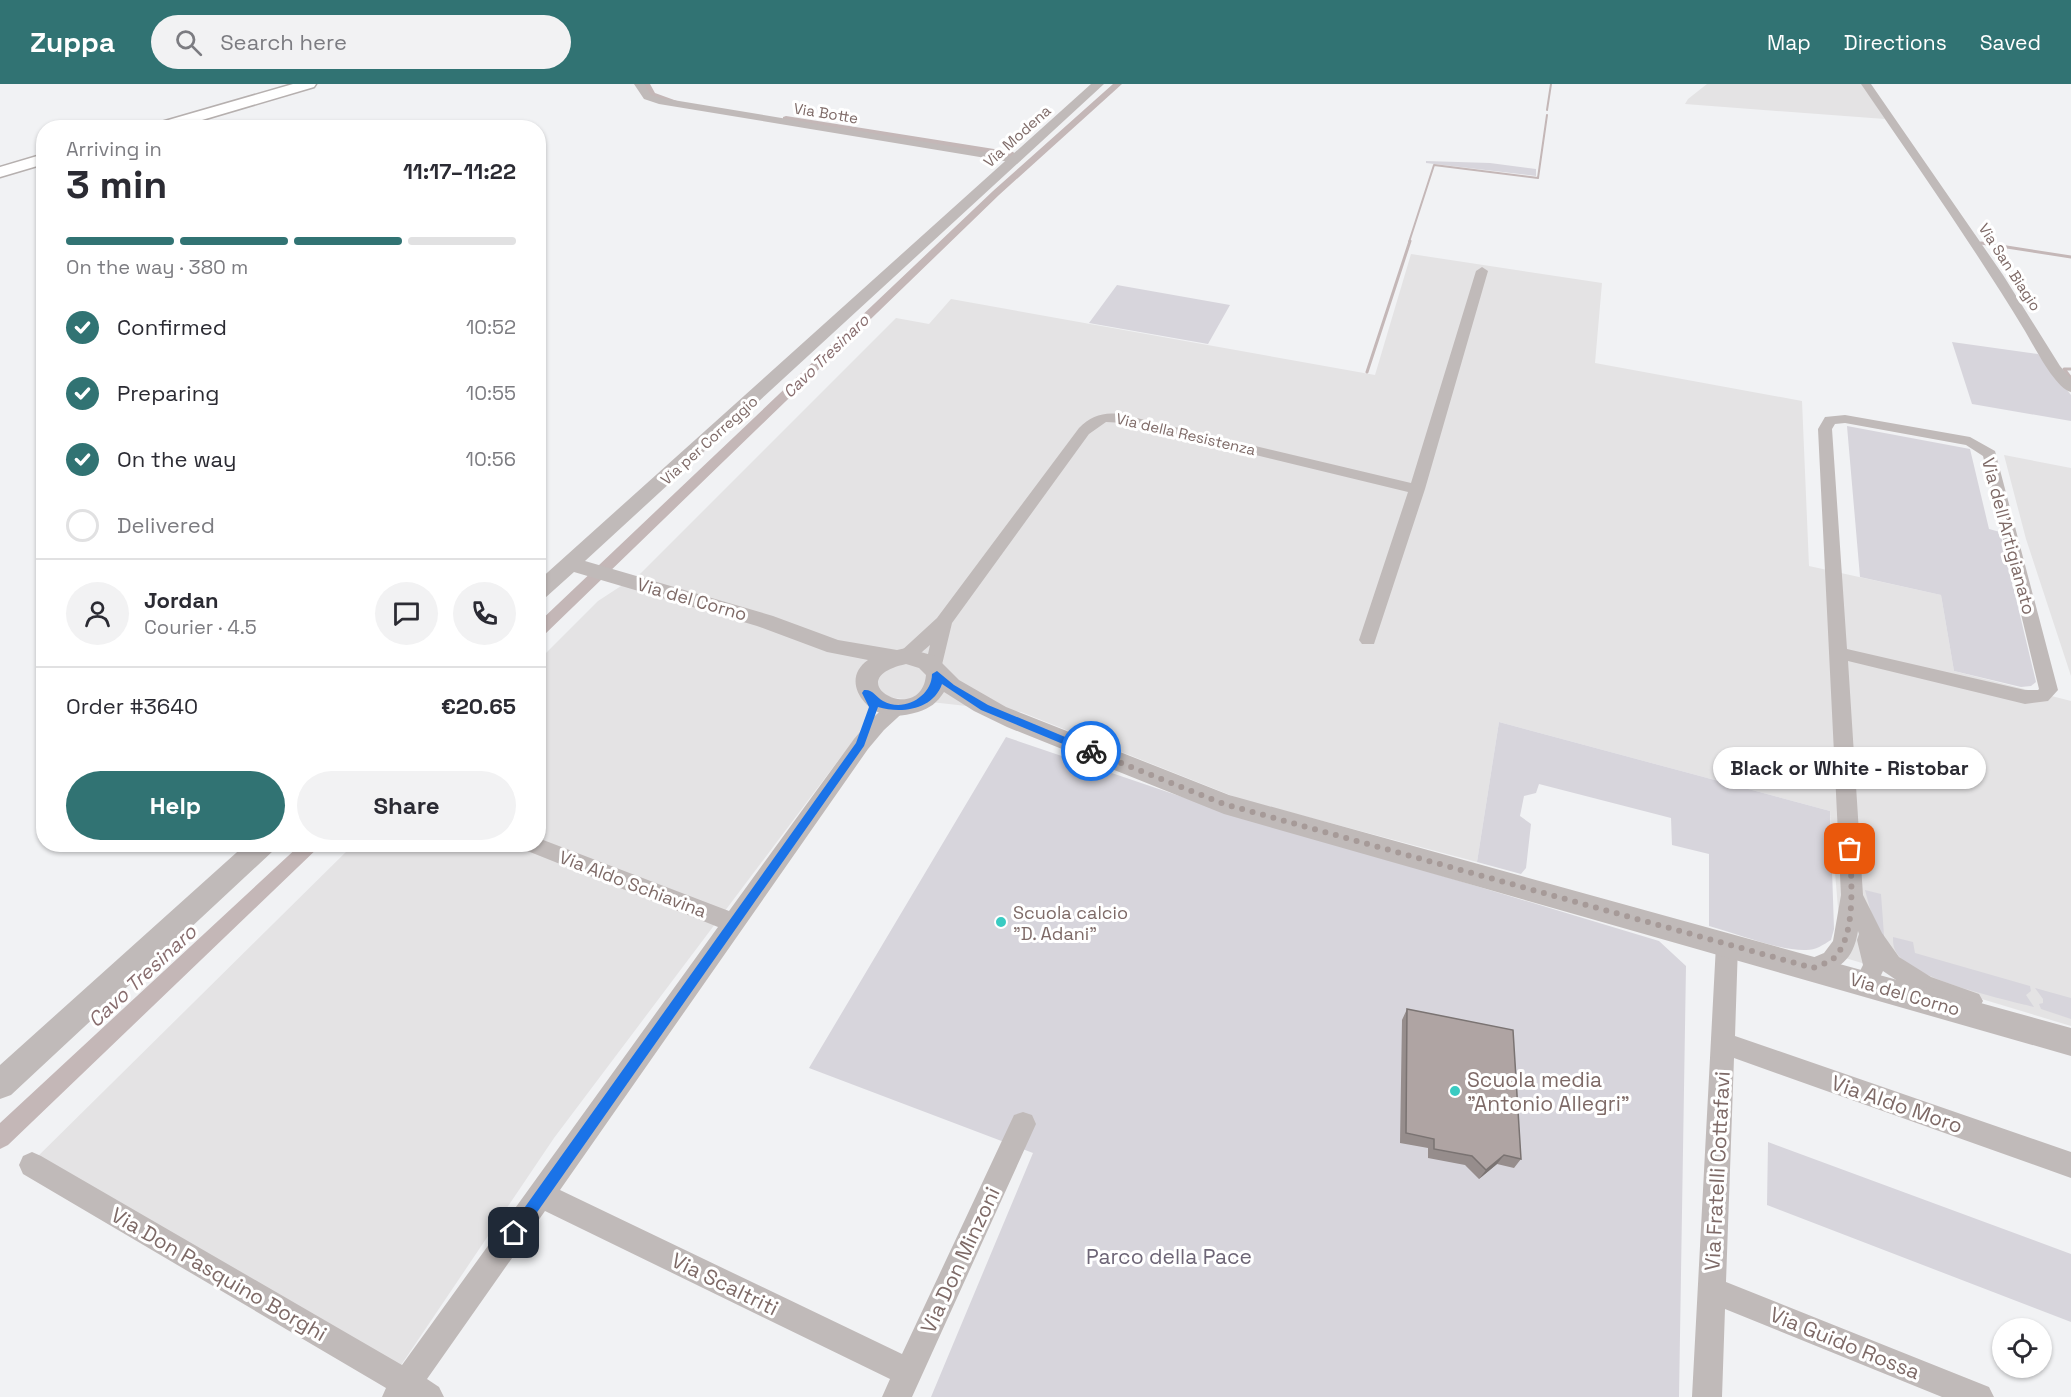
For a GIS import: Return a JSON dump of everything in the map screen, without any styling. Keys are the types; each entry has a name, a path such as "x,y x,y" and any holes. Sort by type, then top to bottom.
{"main road":[{"path":"184,120 309,84"},
{"path":"0,172 36,161"}],"street":[{"name":"Via Botte","path":"639,84 647,96 659,101 1016,160"},
{"name":"Via Modena","path":"984,188 1098,84"},
{"name":"Via San Biagio","path":"1866,84 1997,275 2054,368 2071,388"},
{"name":"Via per Correggio","path":"546,588 578,566 984,188"},
{"path":"1368,640 1417,489 1482,271"},
{"name":"Via della Resistenza","path":"899,657 943,622 1084,431 1097,418 1124,419 1417,489"},
{"name":"Via dell'Artigianato","path":"1813,968 1832,960 1844,945 1852,896 1839,653 1827,424 1830,420 1845,419 1970,441 1982,447 1990,454 2049,690 2047,694 2039,697 2025,697 1839,653"},
{"name":"Via del Corno","path":"578,566 765,621 835,647 927,662 951,687 984,708 1224,804 2071,1042"},
{"name":"Via della Resistenza","path":"936,671 943,622"},
{"name":"Via del Corno","path":"812,638 858,669 866,686 881,704 984,708"},
{"path":"861,744 873,707 866,686 875,666 899,657"},
{"path":"411,1393 542,1195 861,744 877,725 908,706 928,698 937,686 936,671"},
{"name":"Via Aldo Schiavina","path":"546,849 734,922"},
{"path":"0,1085 255,852"},
{"path":"1852,896 1871,949 1874,965 1866,983"},
{"path":"1852,896 1881,953 1907,976 1924,986 2010,1013 2021,1020 2027,1029"},
{"name":"Via Fratelli Cottafavi","path":"1707,1397 1727,945"},
{"name":"Via Aldo Moro","path":"1723,1043 2071,1165"},
{"name":"Via Don Minzoni","path":"897,1397 1023,1124"},
{"name":"Via Don Pasquino Borghi","path":"32,1165 411,1393"},
{"name":"Via Scaltriti","path":"542,1195 908,1372"},
{"name":"Via Guido Rossa","path":"1712,1290 1979,1397"}],"shaded area":[{"path":"1707,84 1862,84 1885,119 1685,104"},
{"path":"1411,254 1602,283 1595,363 1802,401 1809,566 1941,595 1954,671 2071,701 2071,1026 1842,957 1830,811 1499,722 1477,862 1240,799 1021,712 886,697 554,1138 387,1386 30,1164 346,852 546,852 546,653 598,601 641,573 896,318 929,324 951,299 1375,375"},
{"path":"2004,455 2071,468 2071,676 2026,539"}],"green space":[{"path":"1426,161 1490,163 1536,169 1536,176 1426,163"},
{"path":"1117,285 1230,305 1208,344 1089,323"},
{"path":"1952,342 2038,354 2071,395 2071,421 1972,404"},
{"path":"1847,426 1970,449 1989,529 2000,532 2036,682 2031,686 2021,687 1954,671 1941,595 1860,577"},
{"path":"1499,722 1830,811 1834,929 1831,940 1813,949 1795,950 1709,926 1709,854 1672,845 1671,818 1539,784 1536,793 1524,796 1520,816 1531,824 1526,868 1521,874 1477,862"},
{"name":"Parco della Pace","path":"1006,737 1194,801 1659,941 1686,966 1679,1397 931,1397 1033,1153 809,1068"},
{"path":"1865,890 1881,894 1885,949 1873,920"},
{"path":"1893,937 1913,942 1915,953 2030,986 2031,991 2026,995 2034,1007 1958,986 1918,970 1903,960 1895,950"},
{"path":"2035,988 2071,998 2071,1019 2041,1009 2039,1004 2043,1003 2043,999"},
{"path":"1768,1142 2071,1254 2071,1322 1767,1205"}],"building":[{"name":"Scuola media \"Antonio Allegri\"","path":"1407,1009 1513,1030 1521,1159 1504,1155 1486,1170 1472,1156 1434,1149 1434,1139 1406,1133"}],"waterway":[{"path":"646,84 652,95 673,101"},
{"name":"Cavo Tresinaro","path":"546,624 996,193 1118,84"},
{"path":"1547,110 1551,84"},
{"path":"1409,242 1434,165 1538,178 1547,115"},
{"path":"786,119 1013,155"},
{"path":"1367,372 1410,241"},
{"path":"1981,243 2071,257"},
{"path":"2071,369 2064,369 2071,378"},
{"name":"Cavo Tresinaro","path":"0,1138 304,852"}],"way so far":[{"path":"1091,751 1224,804 1813,968 1832,960 1844,945 1852,896 1850,849"}],"place":[{"name":"Black or White - Ristobar","path":"1850,849"},
{"name":"Scuola calcio \"D. Adani\"","path":"1001,922"},
{"name":"Scuola media \"Antonio Allegri\"","path":"1455,1091"}],"route":[{"path":"514,1233 861,744 873,707 867,693 887,706 915,705 928,698 937,686 937,674 959,693 984,708 1091,751"}]}
